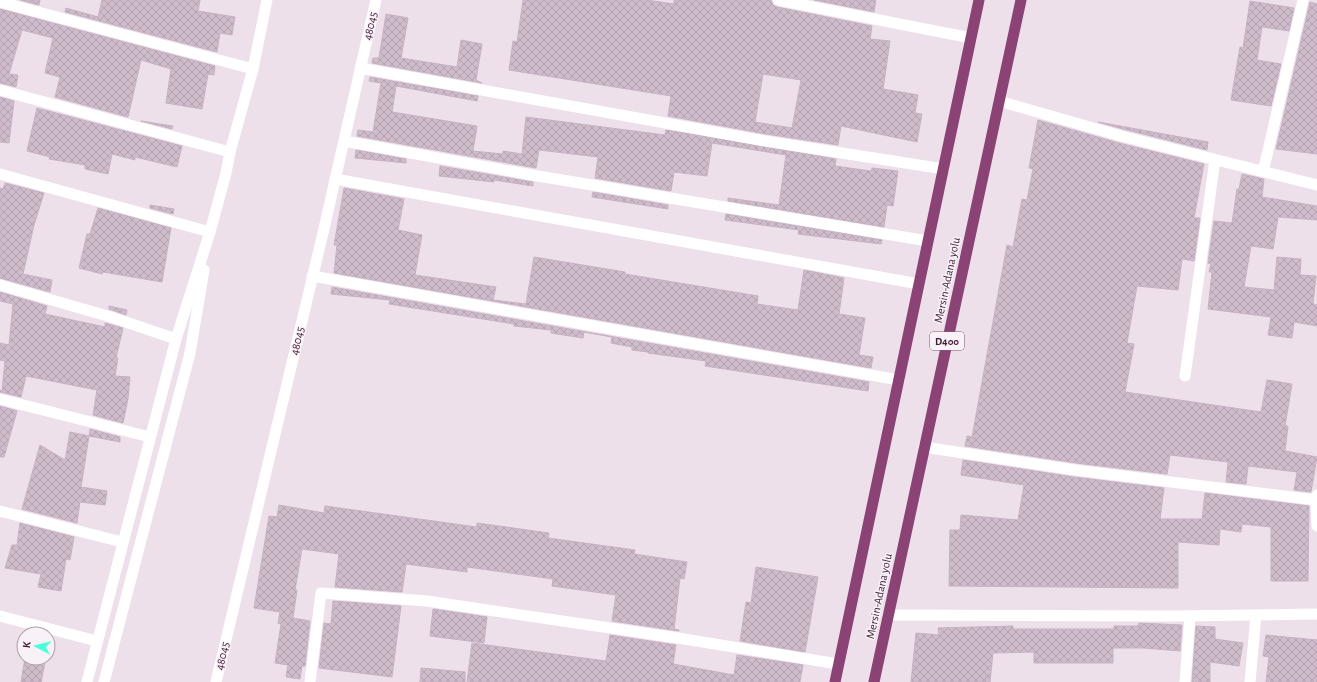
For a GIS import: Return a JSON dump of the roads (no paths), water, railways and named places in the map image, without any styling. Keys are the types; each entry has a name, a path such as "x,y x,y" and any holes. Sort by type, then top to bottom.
{"highway":[{"path":"835,682 979,0"},
{"name":"Mersin-Adana yolu","path":"874,682 1021,0"}],"street":[{"path":"87,682 176,338 210,232 226,173 230,152 254,69 267,0"},
{"name":"48045","path":"216,682 376,0"},
{"path":"778,0 971,38"},
{"path":"1263,172 1303,0"},
{"path":"0,2 254,69"},
{"path":"360,68 764,141 944,169"},
{"path":"0,90 230,152"},
{"path":"999,101 1121,136 1317,185"},
{"path":"344,141 532,175 928,241"},
{"path":"1185,376 1215,160"},
{"path":"0,174 210,232"},
{"path":"335,179 919,284"},
{"path":"104,682 190,353 210,232"},
{"path":"312,276 899,380"},
{"path":"0,285 112,316 176,338"},
{"path":"0,399 150,437"},
{"path":"924,447 1075,470 1316,500"},
{"path":"1317,495 1317,526"},
{"path":"0,511 122,542"},
{"path":"310,682 321,593 427,601 678,638 838,664"},
{"path":"888,615 1190,616 1317,614"},
{"path":"1250,682 1256,615"},
{"path":"0,616 97,641"},
{"path":"1185,682 1190,616"}]}
